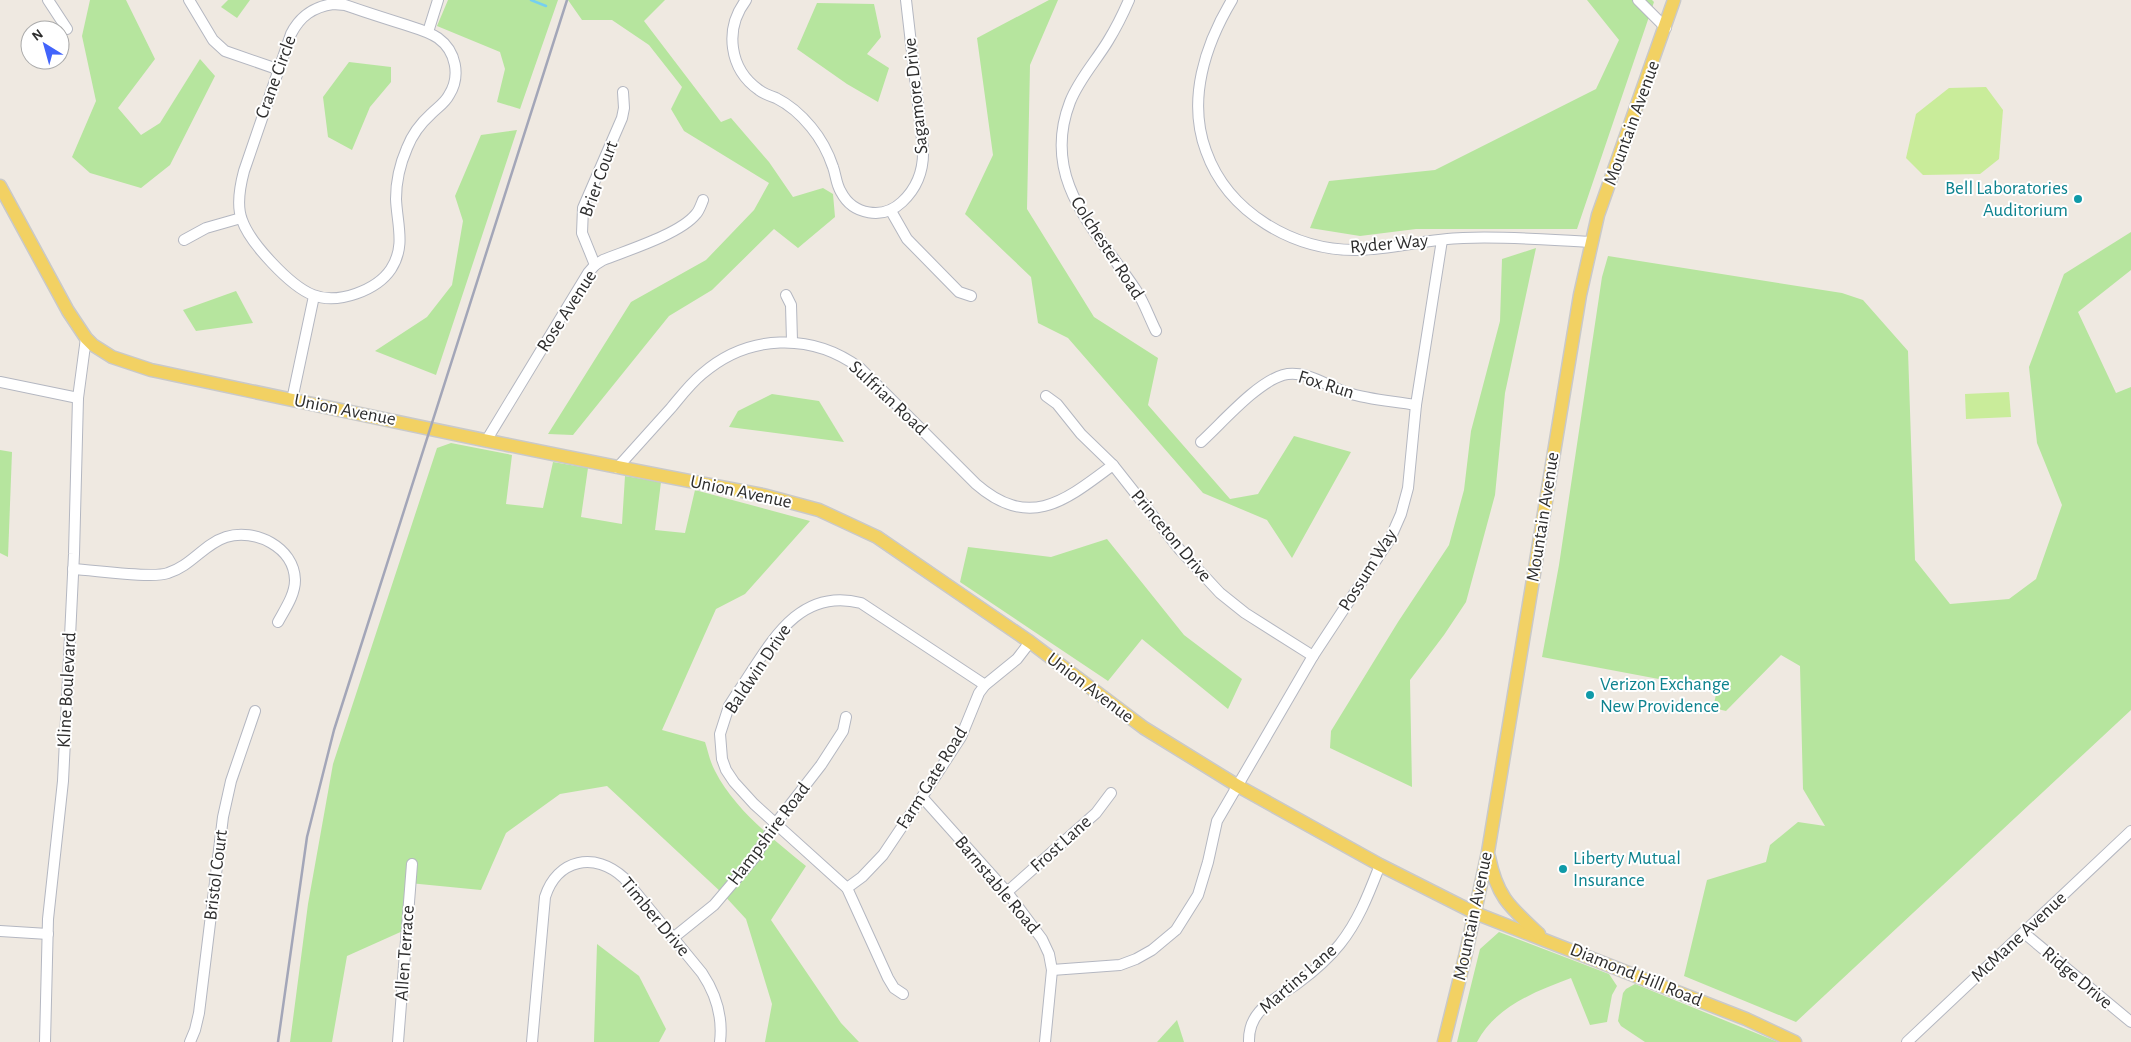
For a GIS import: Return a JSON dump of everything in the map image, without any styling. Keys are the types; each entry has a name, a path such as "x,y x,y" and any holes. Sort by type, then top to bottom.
{"main road":[{"name":"Mountain Avenue","path":"1444,1042 1488,852 1580,295 1598,215 1666,28 1674,0"},
{"name":"Union Avenue","path":"0,186 68,311 86,338 102,352 134,366 617,468 763,495 793,502 839,518 897,549 1030,642 1144,728 1238,786 1380,864 1475,913"},
{"path":"1488,852 1492,875 1508,906 1544,939"},
{"name":"Diamond Hill Road","path":"1475,913 1746,1019 1796,1042"}],"street":[{"path":"48,0 61,20"},
{"path":"189,0 213,40 225,51 278,69"},
{"path":"428,32 438,0"},
{"path":"746,0 736,16 732,35 734,54 741,72 759,90 789,106 811,126 830,157 841,192 852,205 871,213 891,211 907,239 959,292 971,296"},
{"name":"Sagamore Drive","path":"891,211 903,201 916,183 924,155 906,0"},
{"name":"Colchester Road","path":"1129,0 1108,41 1074,91 1066,116 1062,155 1066,180 1076,204 1137,292 1156,331"},
{"name":"Ryder Way","path":"1232,0 1204,61 1200,82 1198,115 1208,158 1224,187 1246,210 1267,224 1289,235 1320,246 1357,250 1442,240 1490,238 1592,242"},
{"path":"1638,0 1666,28"},
{"name":"Crane Circle","path":"345,5 428,32 440,39 451,53 456,71 449,96 414,135 402,160 397,186 401,234 398,256 391,269 380,281 367,290 350,296 329,298 314,296 278,269 258,248 241,218 240,194 244,171 278,69 295,25 305,14 323,6 345,5"},
{"name":"Brier Court","path":"595,265 582,233 584,208 622,118 624,108 623,92"},
{"name":"Rose Avenue","path":"486,441 588,273 595,265 685,224 697,214 703,200"},
{"path":"184,240 206,228 241,218"},
{"name":"Possum Way","path":"1052,970 1120,965 1152,950 1176,930 1198,895 1217,821 1313,656 1390,540 1401,514 1408,488 1416,405 1442,240"},
{"path":"786,295 791,305 792,341"},
{"path":"292,400 314,296"},
{"name":"Kline Boulevard","path":"45,1042 48,934 63,781 73,569 78,398 86,338"},
{"name":"Sulfrian Road","path":"617,468 692,384 712,366 747,349 792,341 825,348 860,368 976,484 997,500 1010,505 1024,508 1057,503 1073,494 1113,464"},
{"name":"Fox Run","path":"1201,442 1256,391 1272,380 1294,373 1319,380 1347,393 1416,405"},
{"path":"0,382 78,398"},
{"name":"Princeton Drive","path":"1046,396 1057,404 1081,434 1113,464 1180,550 1220,593 1244,613 1313,656"},
{"path":"73,569 152,575 168,574 182,567 216,541 234,535 258,537 279,548 286,555 294,571 294,589 278,622"},
{"name":"Baldwin Drive","path":"903,994 894,988 888,978 847,888 754,804 734,782 722,759 720,734 729,706 736,694 785,625 807,607 834,599 847,599 861,603 985,685"},
{"name":"Farm Gate Road","path":"847,888 867,872 883,855 961,737 979,693 985,685 1007,669 1021,655 1030,642"},
{"name":"Bristol Court","path":"190,1042 199,1013 224,817 231,781 255,711"},
{"name":"Hampshire Road","path":"673,938 714,905 754,858 776,823 821,765 843,731 846,716"},
{"name":"Frost Lane","path":"1007,892 1096,813 1111,793"},
{"name":"Barnstable Road","path":"922,797 1007,892 1042,939 1049,954 1052,970 1044,1042"},
{"name":"McMane Avenue","path":"1907,1042 2131,831"},
{"name":"Timber Drive","path":"532,1042 545,897 553,880 563,870 580,862 608,866 616,870 702,973 712,989 720,1017 720,1042"},
{"name":"Allen Terrace","path":"398,1042 412,864"},
{"name":"Martins Lane","path":"1249,1042 1252,1022 1264,1005 1312,973 1340,943 1363,908 1380,864"},
{"path":"0,931 48,934"},
{"name":"Ridge Drive","path":"2024,933 2131,1022"}],"green space":[{"path":"90,0 126,0 155,59 118,108 141,135 160,123 200,59 215,76 170,165 141,188 90,173 72,157 96,101 82,36"},
{"path":"228,0 250,0 237,18 221,7"},
{"path":"448,0 558,0 520,109 497,102 505,69 500,52 437,26"},
{"path":"568,0 665,0 644,21 721,122 731,118 769,162 793,197 823,188 833,194 835,217 798,248 774,229 712,290 669,316 573,435 548,434 631,302 706,260 754,210 769,183 684,131 671,109 682,87 649,45 612,20 582,20"},
{"path":"1049,0 1058,0 1030,65 1027,209 1094,317 1158,358 1148,405 1230,499 1258,494 1294,436 1351,452 1292,558 1267,520 1203,493 1068,338 1038,323 1031,277 965,214 993,155 977,38"},
{"path":"1587,0 1652,0 1654,2 1577,229 1416,229 1360,236 1310,228 1329,181 1435,170 1596,89 1619,40"},
{"path":"817,3 874,4 881,37 867,54 889,68 878,102 847,84 797,49"},
{"path":"349,62 391,67 391,82 370,107 352,150 328,137 323,97"},
{"path":"1986,87 2003,110 1999,159 1980,174 1923,175 1906,158 1916,114 1949,88"},
{"path":"517,130 436,375 375,351 427,317 452,285 463,221 455,196 481,135"},
{"path":"2131,232 2131,270 2078,312 2116,393 2131,387 2131,710 1796,1022 1684,976 1707,880 1766,862 1770,845 1798,822 1825,826 1803,789 1800,666 1781,655 1726,711 1713,708 1717,690 1542,657 1559,565 1602,277 1608,256 1842,293 1863,300 1908,351 1915,560 1950,604 2009,599 2036,579 2062,505 2037,443 2029,367 2064,274"},
{"path":"1536,248 1505,393 1495,495 1466,602 1410,680 1412,787 1330,748 1331,731 1398,622 1449,545 1464,490 1471,431 1500,321 1502,259"},
{"path":"236,291 253,323 196,331 183,310"},
{"path":"2009,392 2011,417 1966,419 1965,394"},
{"path":"772,394 819,401 844,442 729,427 738,411"},
{"path":"451,443 512,455 506,504 543,508 553,462 588,468 581,517 622,524 625,476 661,482 655,530 685,533 695,490 810,521 745,594 716,609 662,730 705,742 713,768 733,799 756,823 806,866 771,920 841,1023 859,1042 765,1042 772,1004 746,919 722,893 607,786 560,794 506,833 481,890 409,883 405,930 347,956 332,1042 290,1042 308,904 333,764 437,448"},
{"path":"0,450 12,452 8,557 0,553"},
{"path":"1107,539 1184,635 1242,679 1228,709 1142,639 1108,681 960,582 968,547 1051,557"},
{"path":"1499,932 1609,974 1617,986 1612,995 1607,1022 1590,1025 1571,978 1531,995 1505,1010 1494,1019 1477,1042 1457,1042 1480,949"},
{"path":"597,944 639,976 666,1029 659,1042 594,1042"},
{"path":"1635,984 1778,1042 1645,1042 1621,1026 1618,1021 1623,993"},
{"path":"1177,1020 1184,1042 1157,1042"}],"waterway":[{"path":"531,0 546,6"}],"railway":[{"path":"278,1042 307,837 334,730 567,0"}],"place":[{"name":"Bell Laboratories Auditorium","path":"2078,199"},
{"name":"Verizon Exchange New Providence","path":"1590,695"},
{"name":"Liberty Mutual Insurance","path":"1563,869"}]}
